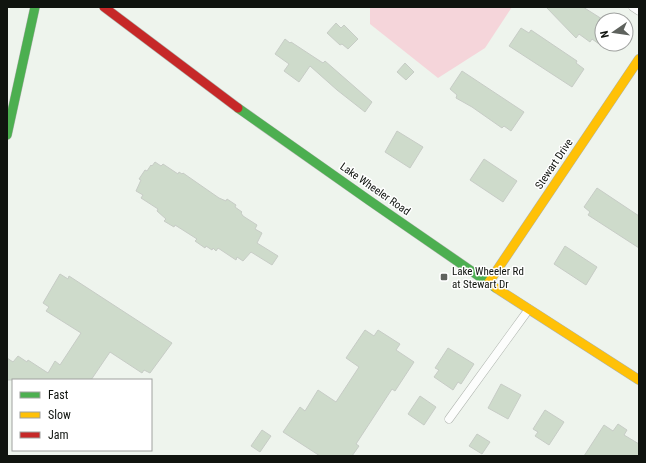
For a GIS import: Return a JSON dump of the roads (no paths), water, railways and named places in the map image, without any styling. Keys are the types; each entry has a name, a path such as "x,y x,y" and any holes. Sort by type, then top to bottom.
{"main road":[{"path":"7,135 35,7"},
{"name":"Lake Wheeler Road","path":"104,7 237,107 489,282 639,380"},
{"name":"Stewart Drive","path":"489,282 639,59"}],"lane":[{"path":"634,7 639,11"},
{"path":"449,420 530,309"}],"place":[{"name":"Lake Wheeler Rd at Stewart Dr","path":"444,277"}]}
